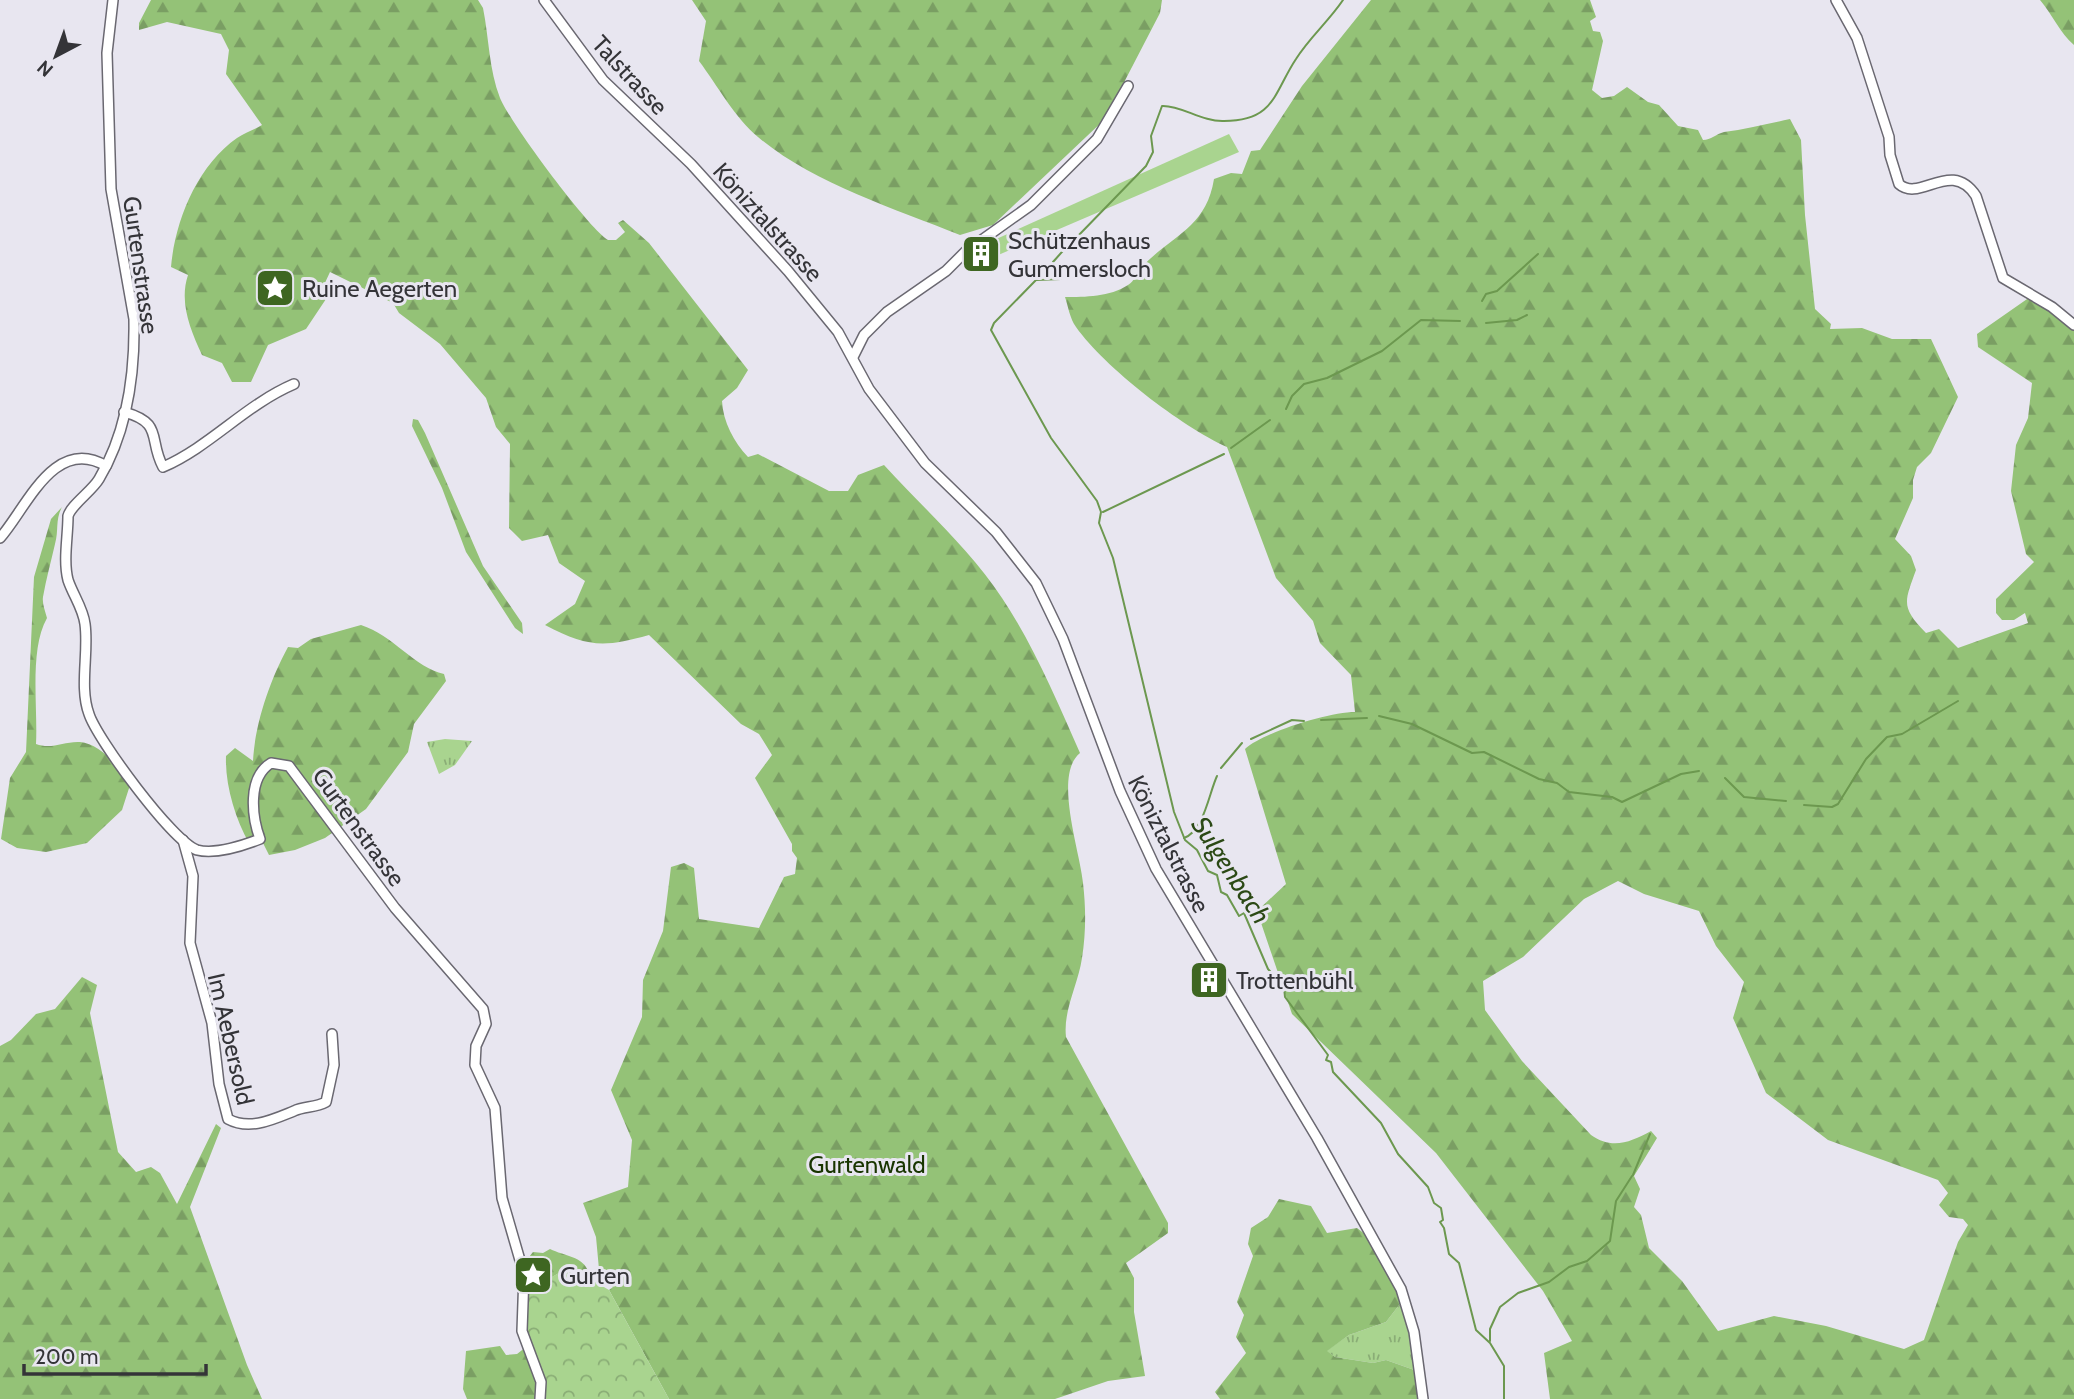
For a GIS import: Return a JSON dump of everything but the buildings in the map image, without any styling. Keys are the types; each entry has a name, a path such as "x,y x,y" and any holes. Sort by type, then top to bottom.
{"street":[{"name":"Gurtenstrasse","path":"113,0 107,53 111,189 134,319 134,341 118,442 88,495 72,508 68,516 66,567 85,624 87,708 97,732 151,808 197,850 211,851 260,839 254,796 258,776 271,763 289,766 395,908 483,1009 486,1024 477,1046 475,1065 495,1108 502,1198 524,1274 522,1331 541,1382 540,1399"},
{"name":"Talstrasse","path":"544,0 603,80 666,140"},
{"path":"1836,0 1857,38 1889,137 1890,155 1899,184 1910,189 1948,179 1969,188 1976,196 2003,278 2052,307 2074,325"},
{"path":"853,357 864,335 887,312 946,271 965,252 1031,205 1097,139 1128,86"},
{"name":"Köniztalstrasse","path":"666,140 740,216 838,332 869,389 925,463 996,532 1036,583 1063,639 1120,791 1156,869 1317,1138 1401,1289 1414,1332 1423,1399"},
{"path":"838,332 853,337 864,335"},
{"path":"124,412 140,417 152,427 163,467 200,445 254,405 294,384"},
{"path":"0,538 29,493 62,466 76,458 86,458 106,466"},
{"name":"Im Aebersold","path":"183,840 193,876 190,943 211,1014 219,1084 228,1119 239,1123 269,1122 295,1110 317,1107 326,1102 334,1065 332,1034"}],"green space":[{"name":"Gurtenwald","path":"151,0 478,0 483,8 491,65 500,98 533,150 567,196 608,240 616,240 625,232 618,223 623,220 649,243 748,370 737,388 722,401 730,431 748,457 758,454 829,491 848,491 858,475 884,465 961,546 989,580 1014,616 1035,654 1080,753 1072,764 1068,795 1083,883 1085,930 1080,968 1067,1017 1066,1037 1168,1223 1168,1233 1126,1263 1134,1278 1134,1312 1145,1376 1108,1381 1055,1399 669,1399 609,1290 613,1287 600,1280 596,1237 583,1203 628,1187 632,1140 611,1090 642,1017 643,980 663,931 671,867 684,863 694,868 699,919 759,928 784,877 795,874 797,858 792,851 792,844 755,778 772,755 759,734 741,724 649,635 619,642 596,643 572,638 545,625 575,604 585,581 559,563 548,535 522,541 509,528 510,444 496,427 486,398 440,344 399,313 393,303 330,272 324,285 328,296 306,329 268,345 251,382 232,382 222,363 202,355 185,305 188,275 171,267 177,231 190,196 210,164 237,138 262,125 226,74 229,50 221,34 167,22 139,30 139,23"},
{"path":"692,0 1162,0 1160,13 1105,119 993,225 960,235 828,181 779,153 758,137 734,111 699,61 706,21"},
{"path":"1371,0 1590,0 1596,17 1590,21 1593,31 1600,32 1603,41 1592,90 1602,98 1614,96 1627,87 1648,102 1659,105 1678,126 1698,130 1703,140 1724,132 1790,119 1801,140 1805,215 1815,309 1831,324 1830,329 1862,328 1892,339 1931,339 1958,397 1931,453 1917,467 1913,480 1913,498 1895,539 1911,556 1916,570 1907,598 1912,617 1926,633 1939,629 1958,648 2028,623 2025,613 2014,620 2002,620 1996,613 1996,599 2034,562 2026,554 2011,491 2016,445 2028,418 2032,383 1978,347 1977,334 2030,297 2074,330 2074,1399 1550,1399 1544,1353 1572,1341 1543,1291 1436,1153 1292,1014 1257,911 1286,884 1245,749 1267,736 1297,724 1330,715 1355,712 1351,675 1320,643 1313,621 1276,578 1227,447 1167,411 1105,360 1074,324 1065,297 1105,294 1130,284 1152,257 1195,220 1210,196 1214,179 1231,173 1242,174 1251,151 1260,150 1302,86","holes":["1618,881 1644,894 1699,911 1716,946 1744,982 1733,1018 1766,1093 1828,1140 1938,1180 1948,1193 1939,1205 1949,1217 1963,1219 1968,1225 1958,1242 1924,1340 1904,1349 1826,1326 1774,1316 1718,1331 1682,1281 1649,1248 1641,1215 1634,1207 1640,1189 1634,1176 1657,1138 1651,1131 1629,1141 1614,1143 1591,1135 1522,1061 1485,1010 1483,981 1523,957 1584,899"]},
{"path":"2040,0 2074,0 2074,45 2064,35"},
{"path":"1229,134 1239,152 989,259 983,245"},
{"path":"413,419 418,420 425,433 483,566 522,623 523,634 515,628 466,552 442,488 412,426"},
{"path":"62,507 43,597 47,618 41,631 36,662 36,744 47,746 87,743 108,757 131,782 122,810 87,843 46,852 17,848 1,839 10,778 26,752 34,577 51,519"},
{"path":"361,625 383,636 433,671 444,674 446,681 414,724 408,752 366,809 325,838 295,850 269,855 261,839 249,843 239,823 229,790 226,756 235,748 253,761 265,702 288,647 298,648 311,639"},
{"path":"445,739 472,741 455,765 439,774 427,742"},
{"path":"82,977 97,985 90,1013 118,1152 136,1172 151,1167 160,1173 177,1204 216,1124 221,1128 190,1207 247,1365 262,1399 0,1399 0,1046 11,1040 36,1014 55,1009"},
{"path":"1279,1199 1311,1206 1327,1233 1357,1228 1370,1238 1403,1300 1386,1322 1349,1335 1327,1351 1335,1357 1373,1363 1386,1360 1420,1372 1423,1399 1220,1399 1215,1392 1246,1353 1236,1337 1244,1315 1237,1302 1253,1256 1248,1244 1251,1228 1268,1217"},
{"path":"550,1249 581,1262 590,1279 559,1273 537,1286 534,1278 547,1263 542,1258 527,1268 525,1262 533,1252 543,1253"},
{"path":"559,1273 590,1279 609,1290 669,1399 542,1399 523,1329 528,1285 533,1281 537,1285"},
{"path":"1403,1300 1420,1372 1386,1360 1373,1363 1335,1357 1326,1351 1349,1335 1386,1322"},
{"path":"500,1346 506,1355 517,1354 526,1347 538,1383 538,1399 467,1399 463,1389 466,1351"}],"waterway":[{"path":"1076,238 1146,166 1153,152 1151,136 1162,106 1216,121 1241,120 1254,116 1271,102 1301,51 1343,0"},
{"path":"1053,262 1069,244"},
{"path":"1482,301 1486,294 1497,291 1538,254"},
{"path":"1036,280 1050,266"},
{"name":"Sulgenbach","path":"1061,279 1036,280 994,323 991,330 1051,438 1097,501 1101,512 1099,523 1113,558 1174,812 1185,840 1197,850 1208,871 1217,875 1221,892 1227,895 1239,916 1244,913 1268,969 1284,987 1285,997 1328,1055 1326,1060 1331,1062 1333,1072 1381,1123 1398,1154 1428,1187 1434,1203 1441,1208 1443,1220 1440,1222 1444,1228 1449,1254 1459,1263 1476,1330 1490,1343 1504,1366 1504,1399"},
{"path":"1486,323 1517,320 1527,315"},
{"path":"1286,409 1292,396 1304,384 1327,378 1382,351 1421,320 1460,321"},
{"path":"1231,448 1270,420"},
{"path":"1103,512 1224,454"},
{"path":"1804,805 1832,807 1838,804 1866,759 1887,737 1902,734 1958,701"},
{"path":"1379,716 1412,724 1472,753 1484,752 1539,779 1557,783 1569,792 1612,797 1622,802 1681,774 1699,771"},
{"path":"1321,720 1367,718"},
{"path":"1251,739 1292,720 1304,721"},
{"path":"1221,768 1242,743"},
{"path":"1184,838 1191,834 1201,820 1217,776"},
{"path":"1725,778 1744,797 1786,801"},
{"path":"1633,1175 1650,1134"},
{"path":"1490,1341 1490,1329 1500,1307 1518,1293 1549,1282 1569,1267 1587,1261 1610,1241 1616,1201 1632,1176"}],"place":[{"name":"Schützenhaus Gummersloch","path":"981,254"},
{"name":"Ruine Aegerten","path":"275,288"},
{"name":"Trottenbühl","path":"1209,980"},
{"name":"Gurten","path":"533,1275"}]}
